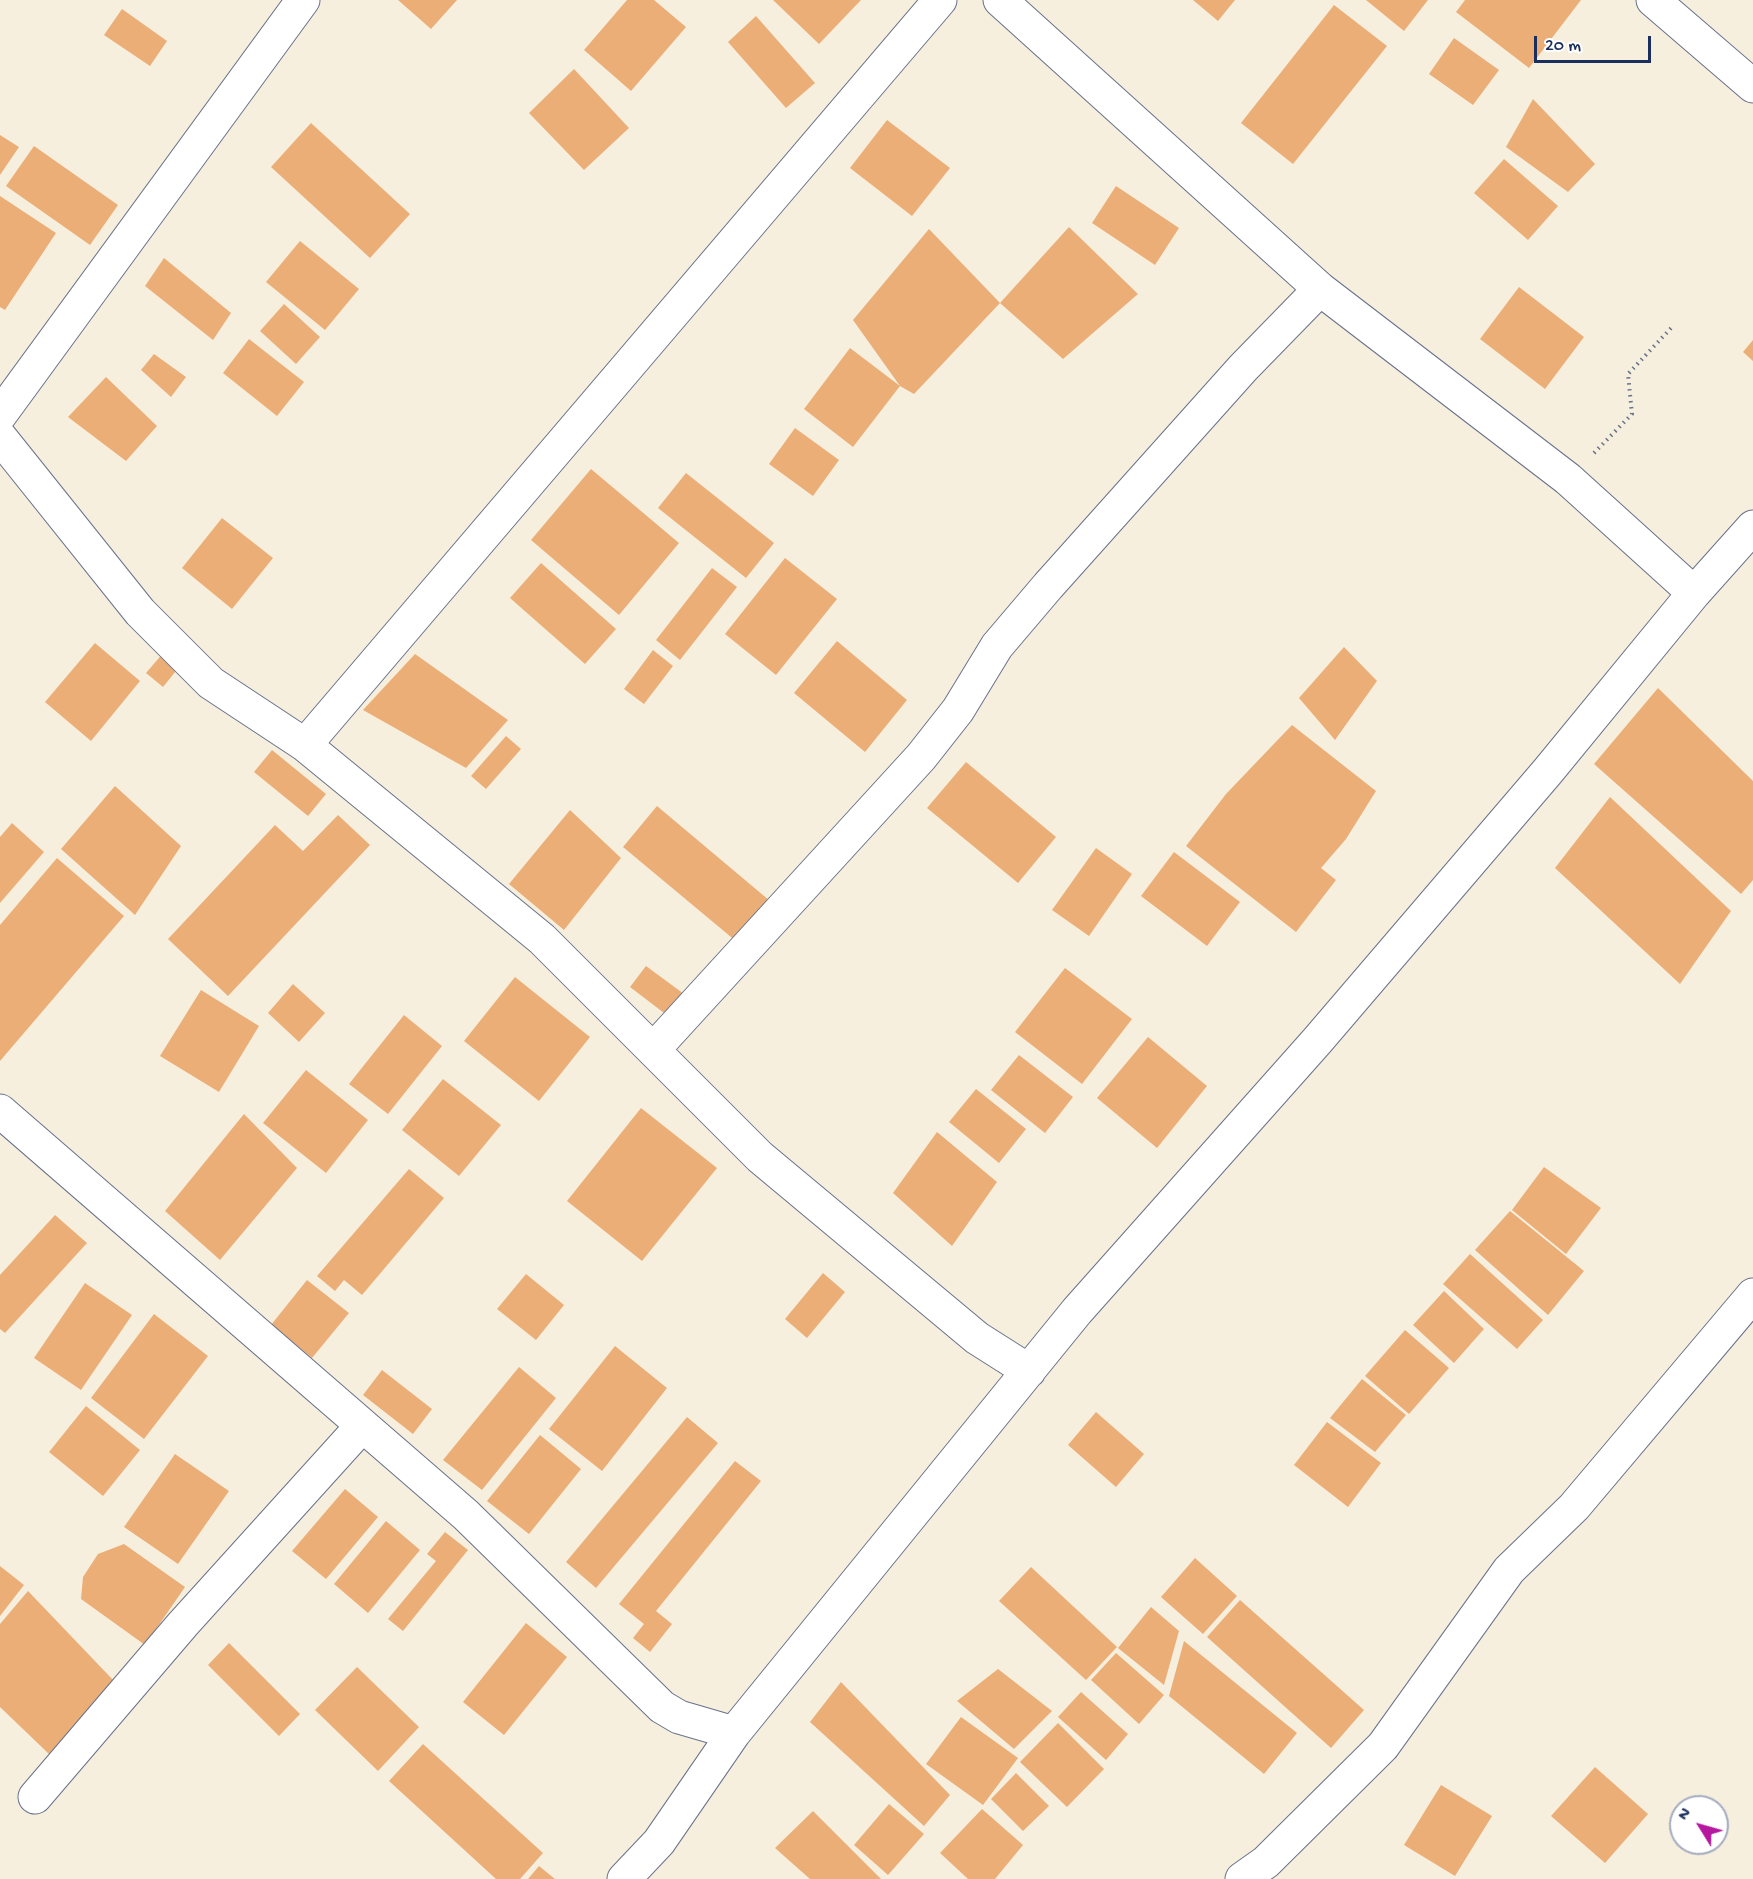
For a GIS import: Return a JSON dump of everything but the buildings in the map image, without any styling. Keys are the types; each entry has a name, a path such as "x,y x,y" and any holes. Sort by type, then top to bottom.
{"street":[{"path":"0,415 303,0"},
{"path":"305,745 940,0"},
{"path":"1000,0 1320,289 1568,479 1694,593"},
{"path":"1653,0 1753,86"},
{"path":"653,1050 921,758 958,710 997,646 1048,586 1243,368 1320,289"},
{"path":"0,437 140,612 211,683 305,745 542,939 760,1157 977,1338 1029,1371"},
{"path":"624,1879 659,1842 734,1733 1077,1311 1394,951 1548,771 1694,593 1753,527"},
{"path":"0,1111 466,1515 663,1707 679,1717 734,1733"},
{"path":"1242,1879 1266,1862 1383,1746 1509,1570 1574,1507 1753,1295"},
{"path":"35,1797 183,1624 362,1426"}],"path":[{"path":"1568,479 1632,414 1628,374 1673,326"}]}
